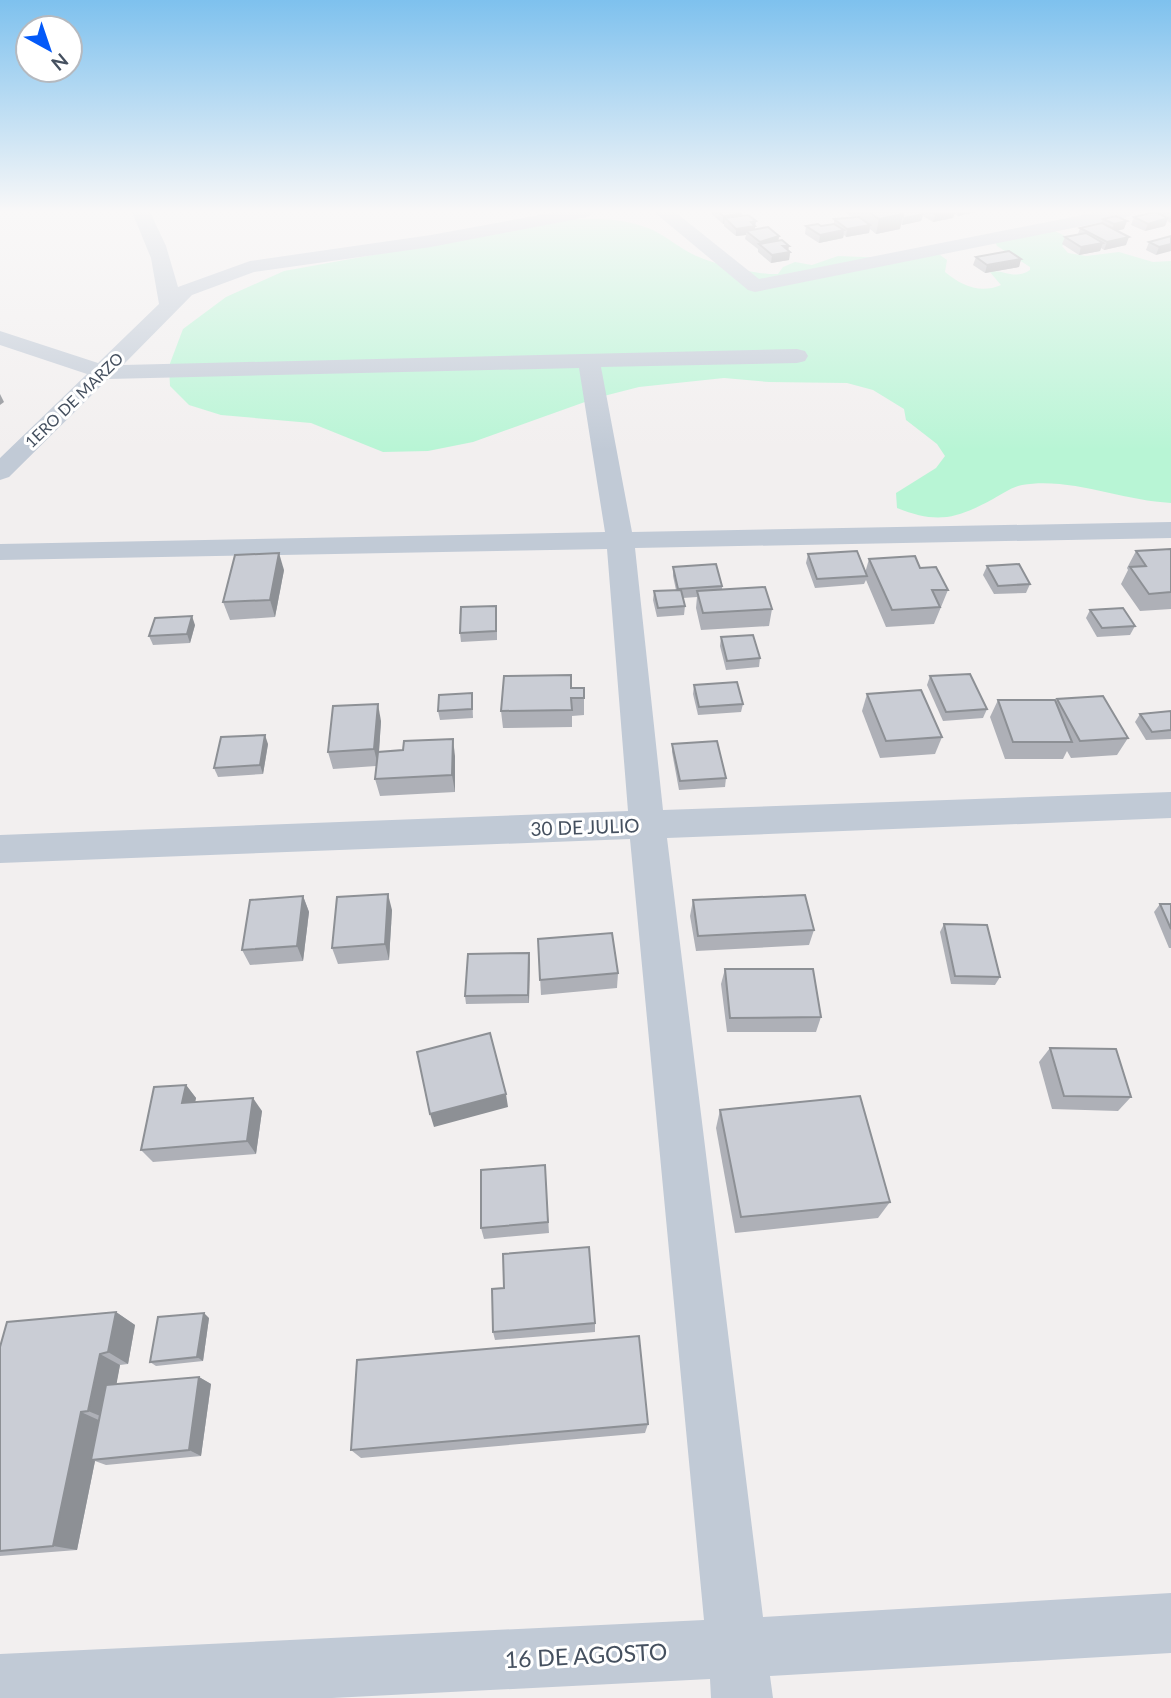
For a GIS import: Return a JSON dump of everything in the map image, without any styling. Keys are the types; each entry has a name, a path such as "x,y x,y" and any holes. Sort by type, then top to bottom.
{"street":[{"path":"169,291 170,306"},
{"name":"1ERO DE MARZO","path":"0,472 185,291"},
{"path":"0,338 102,372 797,356"},
{"path":"589,360 620,541 647,825 739,1673"},
{"path":"0,552 1171,530"},
{"name":"30 DE JULIO","path":"0,849 1171,805"},
{"name":"16 DE AGOSTO","path":"0,1684 739,1673 1171,1623"}],"green space":[{"path":"239,291 1171,291 1171,503 1041,483 1018,486 980,506 946,517 924,516 897,508 896,493 936,468 945,456 937,444 906,420 904,409 873,390 847,383 769,382 724,378 639,387 596,398 473,442 428,451 383,452 311,423 221,415 189,405 170,386 169,366 183,329 226,297"}],"building":[{"path":"1171,549 1171,592 1149,594 1130,567 1146,566 1136,551"},
{"path":"857,551 867,576 817,579 808,554"},
{"path":"279,553 270,600 223,602 235,555"},
{"path":"915,556 920,568 936,567 948,590 932,590 940,607 892,610 869,559"},
{"path":"716,564 722,586 678,589 673,567"},
{"path":"1019,564 1030,584 998,586 987,566"},
{"path":"765,587 772,609 703,613 697,591"},
{"path":"681,590 685,606 658,608 654,591"},
{"path":"496,606 496,631 460,633 461,607"},
{"path":"1123,608 1135,626 1102,628 1090,610"},
{"path":"192,616 187,634 149,636 155,618"},
{"path":"753,635 760,658 727,661 721,637"},
{"path":"970,674 987,709 946,712 930,676"},
{"path":"571,675 571,688 584,688 584,698 571,698 572,710 501,711 504,676"},
{"path":"737,682 743,704 699,707 694,685"},
{"path":"921,690 942,737 886,741 867,694"},
{"path":"472,693 472,709 438,711 439,695"},
{"path":"1103,696 1128,738 1080,741 1057,699"},
{"path":"998,700 1055,700 1072,742 1013,742"},
{"path":"378,704 374,749 328,752 333,706"},
{"path":"1171,711 1171,730 1152,732 1140,714"},
{"path":"265,735 260,765 214,768 221,737"},
{"path":"453,739 452,775 375,779 378,752 403,750 404,741"},
{"path":"717,741 726,778 680,781 672,744"},
{"path":"388,894 385,944 332,948 337,897"},
{"path":"805,895 814,930 698,936 693,900"},
{"path":"303,896 297,946 242,950 250,900"},
{"path":"1160,904 1171,904 1171,929"},
{"path":"944,924 987,925 1000,977 955,976"},
{"path":"612,933 618,973 540,980 538,939"},
{"path":"529,953 528,995 465,996 468,954"},
{"path":"725,969 813,969 821,1017 730,1018"},
{"path":"490,1033 506,1094 430,1114 417,1052"},
{"path":"1050,1048 1116,1049 1131,1097 1064,1096"},
{"path":"186,1085 182,1103 253,1098 247,1141 141,1150 154,1087"},
{"path":"860,1096 890,1202 741,1217 720,1110"},
{"path":"545,1165 548,1222 481,1228 481,1170"},
{"path":"589,1247 595,1323 493,1332 492,1289 504,1288 503,1254"},
{"path":"116,1312 108,1352 100,1354 88,1411 81,1412 53,1546 0,1551 0,1347 7,1322"},
{"path":"204,1313 197,1357 150,1362 158,1317"},
{"path":"639,1336 648,1424 351,1450 357,1360"},
{"path":"199,1377 189,1450 91,1460 106,1385"}]}
